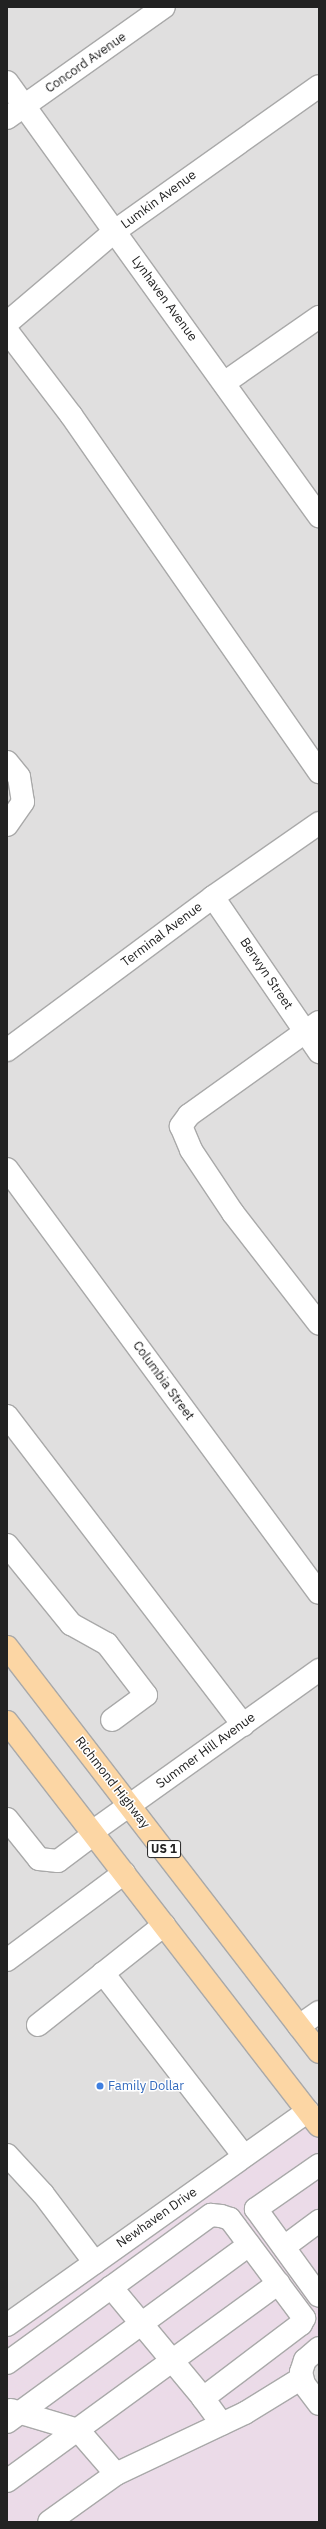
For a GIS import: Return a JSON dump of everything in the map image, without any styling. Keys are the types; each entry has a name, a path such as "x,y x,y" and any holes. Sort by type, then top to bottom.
{"main road":[{"name":"Richmond Highway","path":"7,1647 319,2052"},
{"path":"7,1722 313,2118"}],"street":[{"name":"Concord Avenue","path":"15,112 164,7"},
{"name":"Lynhaven Avenue","path":"7,82 15,112 115,231 319,516"},
{"name":"Lumkin Avenue","path":"7,323 115,231 319,86"},
{"path":"224,383 319,317"},
{"path":"7,331 71,415 319,772"},
{"path":"7,762 19,778 23,802 7,825"},
{"name":"Terminal Avenue","path":"7,1050 213,897 319,823"},
{"name":"Berwyn Street","path":"213,897 312,1027 319,1052"},
{"path":"312,1027 189,1115 181,1126 191,1150 233,1214 319,1324"},
{"name":"Columbia Street","path":"7,1169 319,1592"},
{"path":"7,1416 243,1725"},
{"path":"7,1545 71,1624 107,1644 146,1695 112,1720"},
{"name":"Summer Hill Avenue","path":"7,1819 39,1859 58,1861 93,1833 319,1670"},
{"path":"7,1960 124,1874"},
{"path":"38,2025 164,1925"},
{"path":"103,1973 244,2156"},
{"path":"299,2026 319,2012"},
{"name":"Newhaven Drive","path":"7,2325 244,2156 313,2118"},
{"path":"7,2155 43,2194 94,2263"},
{"path":"319,2165 256,2209 319,2296"},
{"path":"7,2363 211,2215 230,2219 301,2311 301,2324 203,2398"},
{"path":"284,2247 319,2221"},
{"path":"11,2415 142,2325 249,2245"},
{"path":"7,2481 173,2362 279,2283"},
{"path":"111,2287 203,2398 222,2424"},
{"path":"319,2348 305,2360 302,2378 319,2404"},
{"path":"49,2522 116,2474 222,2424 302,2378"},
{"path":"11,2415 78,2430 116,2474"}],"shaded area":[{"path":"7,7 319,7 319,2522 7,2522"},
{"path":"308,2111 319,2126 319,2348 305,2360 319,2404 319,2522 7,2522 7,2325"}],"place":[{"name":"Family Dollar","path":"100,2086"}]}
